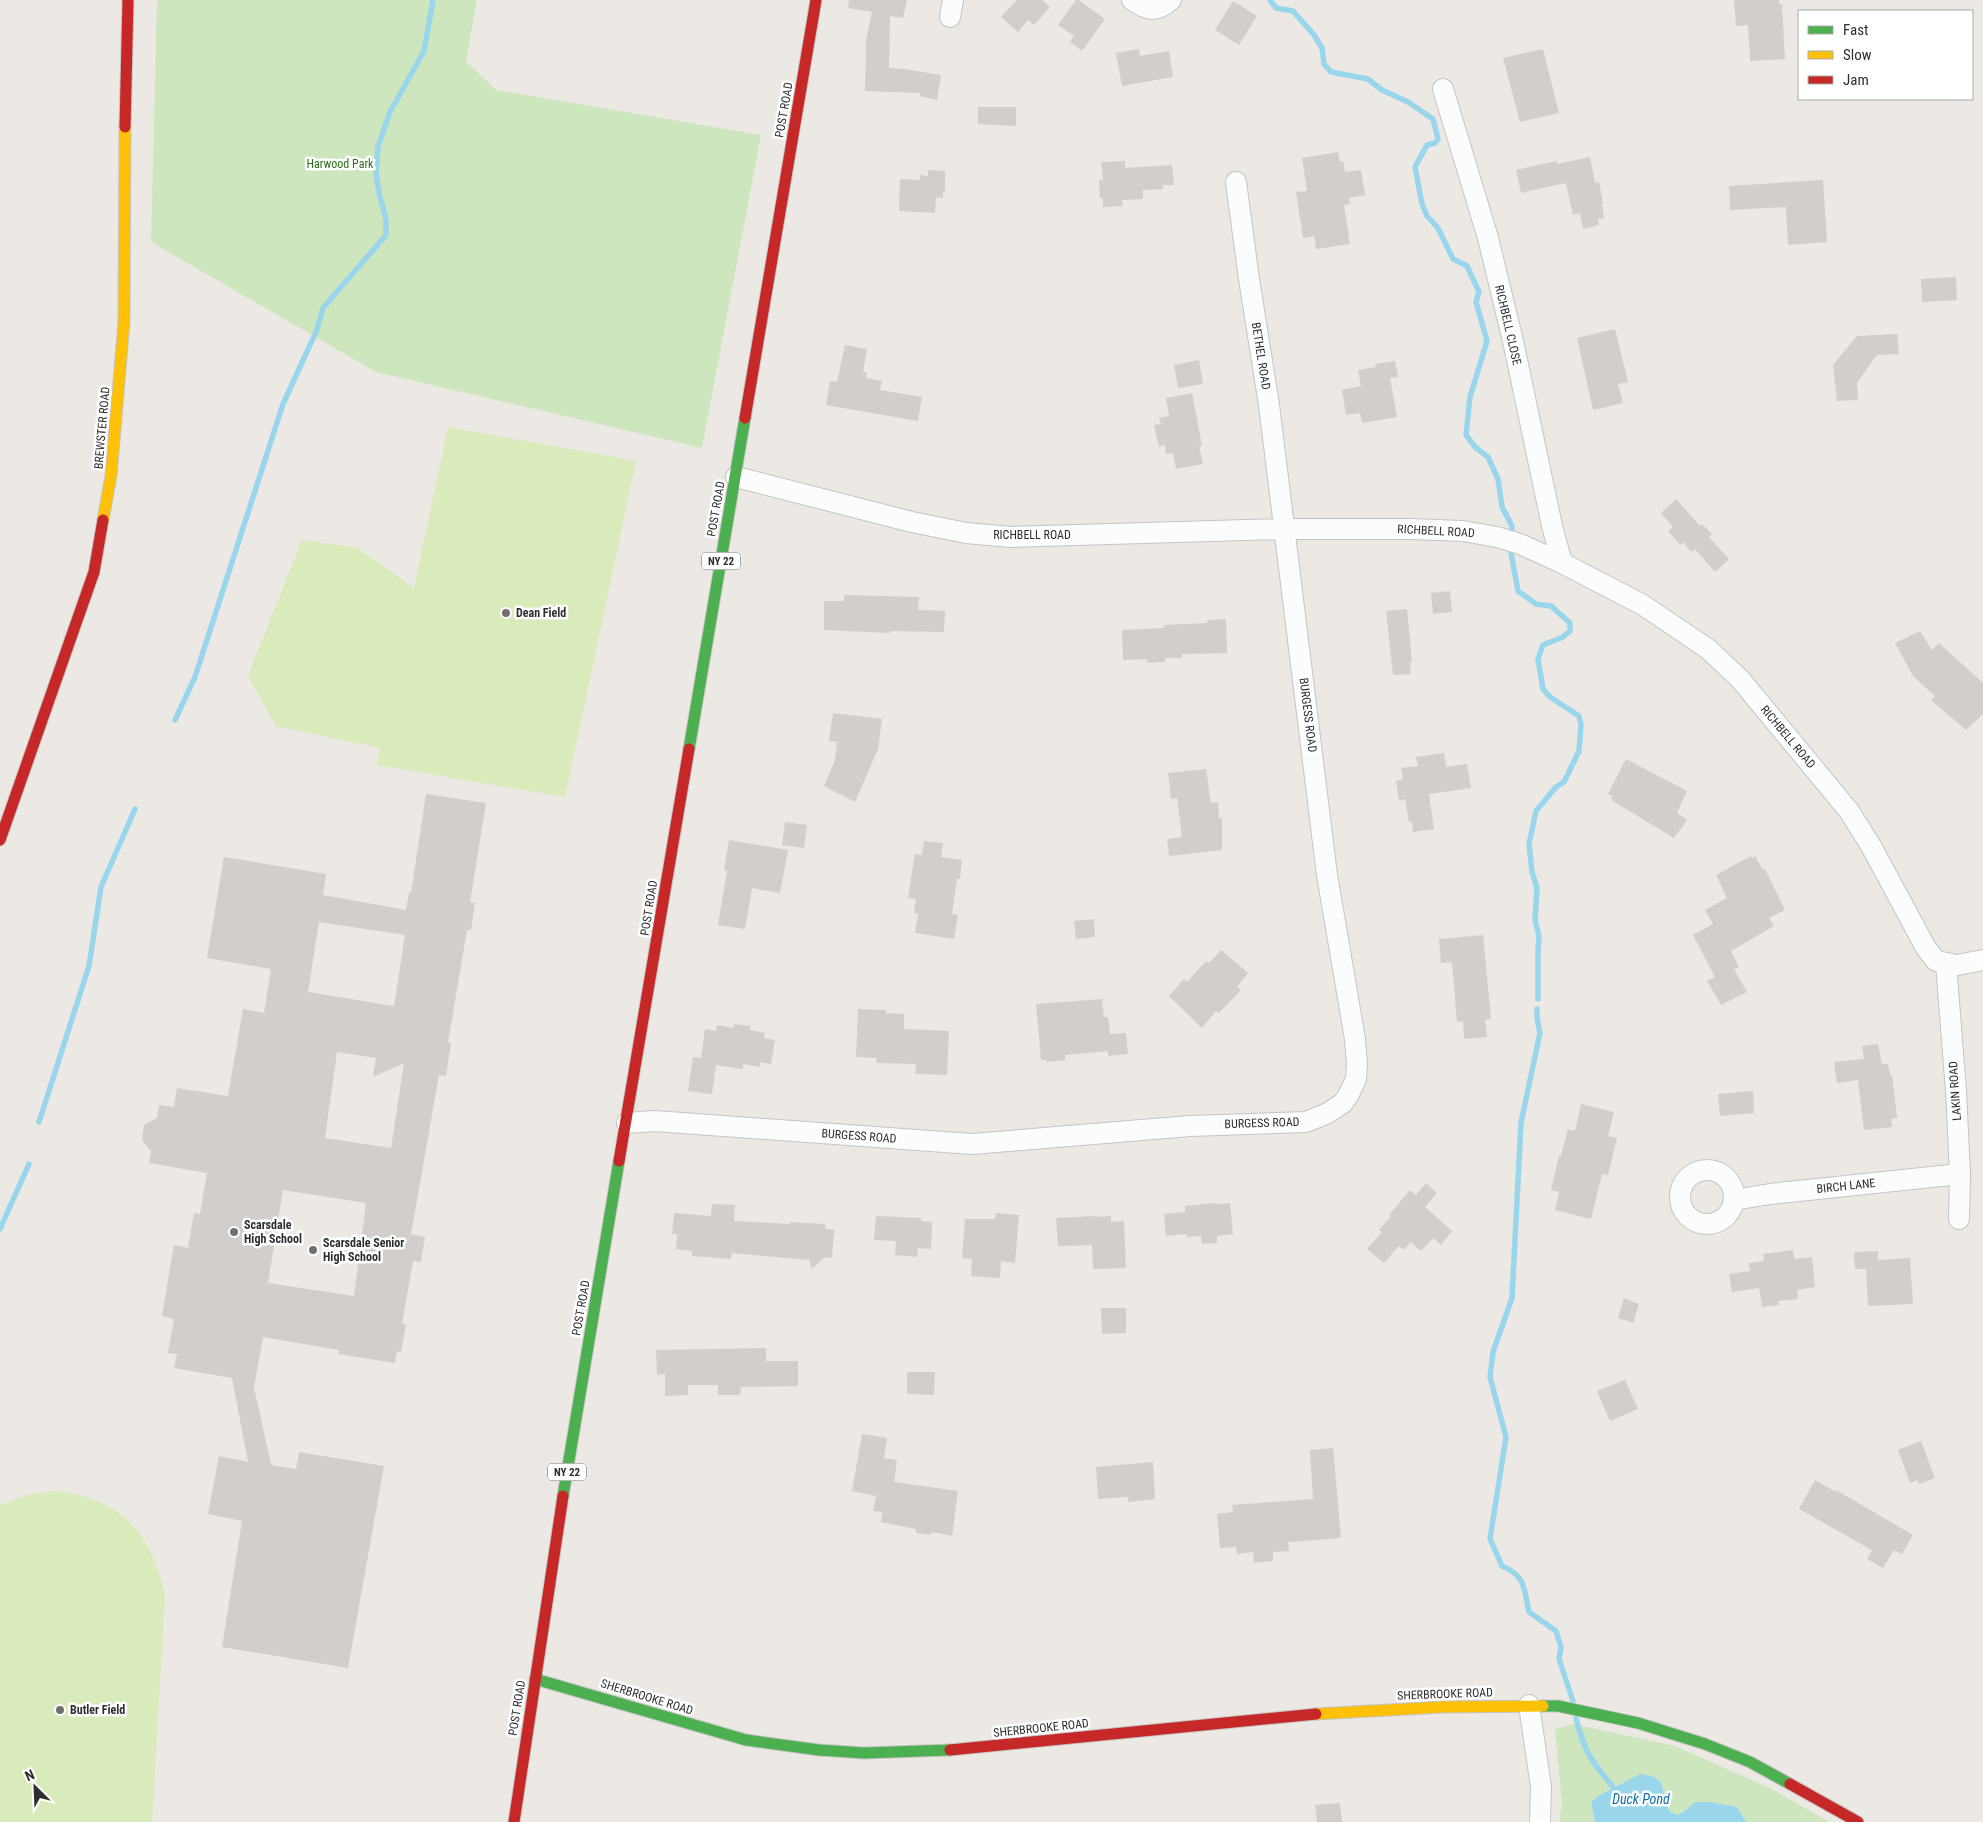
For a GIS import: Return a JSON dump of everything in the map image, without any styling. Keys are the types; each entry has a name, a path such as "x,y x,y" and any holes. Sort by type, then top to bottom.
{"street":[{"name":"BREWSTER ROAD","path":"0,840 94,572 111,476 124,322 125,109 128,0"},
{"name":"POST ROAD","path":"514,1822 572,1446 816,0"},
{"path":"1132,0 1142,8 1150,9 1165,5 1171,0"},
{"name":"RICHBELL CLOSE","path":"1443,90 1490,248 1513,341 1552,526 1562,563"},
{"name":"BETHEL ROAD","path":"1236,182 1269,405 1284,529"},
{"name":"RICHBELL ROAD","path":"736,477 912,522 975,534 1011,537 1284,529 1463,530 1520,544 1643,604 1708,649 1740,679 1849,811 1871,846 1926,948 1936,961 1946,964"},
{"name":"BURGESS ROAD","path":"627,1123 655,1121 972,1144 1190,1126 1306,1122 1328,1113 1343,1103 1356,1080 1355,1039 1328,875 1284,529"},
{"path":"1946,964 1957,965 1983,960"},
{"name":"LAKIN ROAD","path":"1946,964 1960,1174 1960,1219"},
{"name":"BIRCH LANE","path":"1734,1200 1770,1194 1960,1174"},
{"name":"SHERBROOKE ROAD","path":"535,1679 746,1740 819,1750 864,1753 963,1750 1284,1716 1443,1707 1558,1706 1638,1722 1705,1744 1750,1762 1858,1822"},
{"path":"1529,1705 1541,1787 1540,1822"}],"green space":[{"name":"Harwood Park","path":"157,0 477,0 466,61 496,90 761,135 702,448 376,372 151,242"},
{"name":"Dean Field","path":"448,427 636,461 565,797 377,765 380,748 276,726 248,676 302,540 358,548 414,588"},
{"path":"52,1491 76,1494 96,1501 114,1510 129,1521 151,1553 159,1573 165,1596 152,1822 0,1822 0,1505 30,1494"},
{"path":"1573,1724 1675,1746 1772,1789 1829,1822 1746,1822 1737,1807 1711,1802 1692,1806 1677,1815 1669,1811 1664,1797 1664,1790 1640,1774 1598,1796 1591,1802 1595,1822 1559,1822 1562,1805 1555,1729"}],"water":[{"name":"Duck Pond","path":"1640,1774 1652,1776 1661,1782 1669,1811 1677,1815 1695,1802 1711,1802 1737,1807 1746,1822 1595,1822 1591,1802 1598,1796"}],"building":[{"path":"849,0 907,0 903,18 890,16 889,68 941,75 937,100 920,96 920,93 865,91 866,40 872,12 848,8"},
{"path":"1017,0 1042,0 1050,7 1034,25 1028,20 1018,32 1001,17"},
{"path":"1076,0 1079,0 1105,19 1082,51 1070,42 1074,36 1058,25"},
{"path":"1734,0 1779,0 1779,4 1782,4 1785,59 1750,61 1748,25 1736,26"},
{"path":"1233,1 1257,16 1239,45 1215,30"},
{"path":"1139,49 1140,56 1169,51 1173,77 1122,86 1116,53"},
{"path":"1543,49 1559,113 1520,122 1503,58"},
{"path":"978,107 1016,107 1016,126 978,124"},
{"path":"1338,152 1340,162 1343,161 1345,172 1361,170 1365,195 1349,198 1350,204 1344,205 1350,244 1316,249 1314,236 1303,238 1296,192 1307,191 1302,158"},
{"path":"1590,157 1595,183 1599,182 1603,204 1604,218 1598,219 1599,225 1583,229 1580,213 1573,215 1566,183 1521,193 1516,170 1557,161 1557,164"},
{"path":"1125,161 1125,168 1172,165 1174,185 1163,185 1163,189 1143,190 1143,199 1122,200 1123,206 1103,207 1103,198 1100,198 1099,180 1103,180 1101,162"},
{"path":"928,170 945,171 945,191 943,191 943,198 936,197 935,213 899,211 900,179 920,180 920,175 928,176"},
{"path":"1823,180 1827,242 1788,245 1786,207 1730,210 1729,186"},
{"path":"1956,277 1957,300 1922,302 1921,279"},
{"path":"1615,329 1628,382 1618,384 1623,403 1593,410 1577,338"},
{"path":"1897,334 1899,354 1877,355 1857,383 1858,400 1837,401 1833,365 1857,336"},
{"path":"845,345 867,349 863,372 867,372 866,378 882,381 880,390 922,397 918,421 826,405 830,381 837,382"},
{"path":"1199,360 1203,384 1178,388 1174,365"},
{"path":"1395,361 1398,377 1390,378 1397,417 1362,423 1360,413 1346,415 1342,390 1361,386 1358,370 1376,367 1375,364"},
{"path":"1192,393 1202,446 1199,446 1203,464 1176,469 1173,453 1166,454 1165,445 1159,447 1154,425 1161,424 1159,418 1169,416 1166,398"},
{"path":"1676,499 1700,526 1702,524 1712,534 1709,537 1728,558 1715,572 1695,549 1691,552 1683,542 1680,545 1668,531 1673,527 1661,513"},
{"path":"1450,591 1452,612 1433,614 1431,593"},
{"path":"844,595 919,597 918,610 945,611 944,632 890,631 890,633 824,630 824,601 844,601"},
{"path":"1407,609 1412,662 1410,662 1411,674 1393,675 1386,611"},
{"path":"1226,619 1227,653 1182,654 1182,658 1165,658 1165,662 1147,663 1147,659 1123,660 1122,630 1164,628 1164,625 1207,623 1207,620"},
{"path":"1920,631 1932,650 1939,643 1983,683 1983,714 1966,730 1931,700 1935,696 1913,676 1895,643"},
{"path":"833,713 882,719 878,749 855,802 824,786 835,760 837,742 829,741"},
{"path":"1444,753 1446,767 1467,764 1471,788 1429,794 1434,829 1413,832 1412,822 1409,822 1405,799 1399,801 1396,781 1403,779 1401,768 1418,766 1416,757"},
{"path":"1626,759 1687,791 1677,813 1687,820 1674,838 1611,800 1613,796 1608,794"},
{"path":"1206,769 1211,803 1218,802 1219,818 1222,818 1222,850 1169,856 1167,839 1182,837 1177,798 1171,799 1168,773"},
{"name":"Scarsdale High School","path":"426,794 486,803 470,902 475,903 471,930 467,930 448,1043 451,1043 446,1076 439,1075 411,1234 425,1237 421,1262 413,1261 402,1324 406,1324 401,1352 397,1351 395,1363 338,1354 339,1350 263,1337 254,1387 271,1465 296,1469 299,1452 384,1466 348,1668 222,1647 242,1521 208,1514 219,1456 248,1462 232,1378 174,1368 177,1354 168,1353 174,1319 162,1316 174,1245 188,1248 194,1213 200,1214 207,1173 149,1163 151,1151 142,1140 144,1125 157,1118 159,1105 174,1107 177,1088 228,1096 243,1009 264,1013 271,969 207,958 224,857 326,874 323,895 406,910 409,892 411,893","holes":["319,922 405,935 394,1006 308,992","337,1052 376,1058 373,1077 404,1063 391,1148 325,1138","283,1190 366,1203 354,1296 268,1283"]},
{"path":"785,822 807,825 804,848 782,845"},
{"path":"729,840 788,850 780,893 752,888 745,929 718,925 727,871 724,870"},
{"path":"924,841 943,843 941,857 962,860 952,914 958,915 954,939 915,933 918,914 914,913 916,899 908,898 915,854 922,855"},
{"path":"1751,856 1752,858 1755,856 1763,870 1765,869 1785,910 1769,918 1774,926 1731,951 1739,967 1734,969 1747,992 1721,1005 1707,981 1715,977 1693,935 1713,924 1705,910 1727,898 1716,875"},
{"path":"1094,919 1095,937 1076,939 1074,921"},
{"path":"1483,935 1491,1019 1485,1020 1487,1037 1464,1039 1463,1021 1457,1022 1452,962 1441,963 1439,939"},
{"path":"1221,950 1248,973 1237,987 1241,990 1219,1013 1216,1011 1202,1028 1169,996 1184,979 1187,982 1206,961 1209,963"},
{"path":"1102,999 1104,1017 1108,1017 1110,1034 1126,1033 1128,1054 1108,1056 1108,1051 1065,1055 1065,1060 1046,1062 1046,1060 1041,1060 1036,1004"},
{"path":"858,1009 886,1010 886,1013 904,1014 904,1029 949,1031 947,1075 915,1074 916,1064 876,1063 877,1058 856,1057"},
{"path":"734,1024 750,1026 750,1030 765,1033 764,1038 775,1040 771,1064 760,1062 760,1067 743,1064 743,1069 716,1065 712,1094 688,1091 693,1057 701,1058 705,1029 716,1031 717,1025 733,1028"},
{"path":"1878,1044 1882,1064 1888,1064 1890,1075 1892,1075 1897,1118 1891,1119 1892,1127 1864,1130 1858,1080 1837,1083 1834,1062 1864,1059 1862,1046"},
{"path":"1753,1091 1754,1113 1720,1116 1718,1094"},
{"path":"1581,1104 1614,1112 1608,1136 1617,1138 1608,1175 1602,1174 1591,1219 1555,1210 1559,1192 1551,1190 1568,1129 1575,1131"},
{"path":"1426,1183 1437,1193 1425,1207 1452,1231 1441,1245 1433,1238 1421,1251 1411,1242 1403,1250 1399,1246 1384,1263 1367,1249 1382,1232 1379,1230 1391,1216 1389,1215 1410,1190 1416,1195"},
{"path":"1230,1203 1233,1234 1217,1236 1217,1243 1202,1244 1201,1236 1187,1237 1186,1234 1166,1236 1164,1214 1185,1212 1185,1206"},
{"path":"712,1204 735,1205 734,1221 825,1224 825,1229 834,1230 832,1258 825,1257 812,1269 809,1260 732,1253 731,1259 692,1256 692,1251 676,1249 677,1234 672,1234 674,1213 711,1216"},
{"path":"996,1213 1019,1215 1015,1263 1001,1261 1000,1278 971,1276 972,1259 962,1258 965,1219 995,1219"},
{"path":"876,1216 921,1218 921,1221 932,1222 931,1249 918,1248 917,1257 895,1255 896,1241 874,1240"},
{"path":"1111,1216 1111,1222 1124,1221 1126,1268 1093,1269 1092,1245 1058,1246 1056,1218"},
{"path":"1793,1250 1794,1259 1812,1257 1815,1287 1797,1290 1798,1299 1778,1301 1779,1305 1762,1307 1759,1288 1732,1292 1729,1274 1750,1271 1749,1263 1764,1261 1763,1254"},
{"path":"1878,1251 1878,1260 1910,1258 1913,1304 1868,1306 1866,1269 1855,1269 1854,1252"},
{"path":"1624,1298 1639,1304 1633,1323 1618,1318"},
{"path":"1101,1308 1126,1308 1126,1333 1102,1334"},
{"path":"766,1348 766,1361 798,1361 798,1386 741,1387 740,1395 718,1395 718,1385 688,1385 688,1395 665,1396 665,1374 657,1375 656,1350"},
{"path":"907,1372 935,1372 934,1395 907,1394"},
{"path":"1625,1380 1638,1409 1610,1421 1597,1391"},
{"path":"862,1434 887,1438 884,1458 897,1460 894,1482 958,1491 952,1536 932,1532 931,1535 916,1533 916,1529 881,1522 882,1512 873,1511 876,1496 852,1491"},
{"path":"1921,1441 1935,1478 1919,1484 1917,1480 1910,1483 1898,1450"},
{"path":"1333,1448 1341,1538 1288,1542 1289,1551 1273,1552 1273,1561 1254,1563 1253,1552 1237,1554 1236,1547 1220,1548 1217,1514 1233,1512 1232,1505 1313,1499 1310,1450"},
{"path":"1153,1462 1155,1499 1128,1502 1128,1497 1098,1499 1096,1467"},
{"path":"1815,1480 1836,1492 1836,1490 1913,1535 1902,1554 1894,1550 1883,1568 1867,1559 1872,1550 1799,1509"},
{"path":"1340,1803 1342,1822 1317,1822 1315,1805"}],"waterway":[{"path":"175,720 195,677 283,404 316,332 323,308 386,235 386,219 376,174 378,147 390,112 424,51 433,0"},
{"path":"1270,0 1276,8 1293,11 1314,35 1322,48 1324,64 1331,72 1368,79 1382,90 1408,102 1433,119 1438,139 1435,143 1427,145 1415,167 1422,204 1427,216 1438,228 1453,259 1467,266 1479,292 1476,302 1487,341 1470,397 1466,435 1475,447 1488,457 1498,479 1502,507 1512,526 1511,553 1518,591 1536,604 1551,606 1570,623 1570,631 1563,637 1543,645 1538,659 1543,689 1550,697 1579,716 1581,725 1579,751 1564,782 1556,787 1536,811 1529,844 1532,872 1537,888 1535,920 1539,936 1538,999"},
{"path":"39,1122 89,966 101,887 135,809"},
{"path":"1537,1009 1540,1033 1521,1123 1512,1298 1493,1352 1490,1377 1506,1437 1490,1539 1502,1566 1516,1574 1523,1584 1529,1612 1556,1631 1561,1647 1559,1659 1573,1701"},
{"path":"0,1229 29,1164"},
{"path":"1576,1718 1589,1755 1613,1787"}],"traffic: fast":[{"path":"689,749 745,418"},
{"path":"563,1496 619,1161"},
{"path":"535,1679 746,1740 819,1750 864,1753 950,1750"},
{"path":"1543,1706 1558,1706 1638,1723 1705,1744 1750,1762 1790,1784"}],"traffic: slow":[{"path":"103,520 111,476 124,322 125,127"},
{"path":"1316,1714 1443,1707 1543,1706"}],"traffic: jam":[{"path":"125,127 128,0"},
{"path":"745,418 816,0"},
{"path":"0,840 94,572 103,520"},
{"path":"619,1161 689,749"},
{"path":"514,1822 563,1496"},
{"path":"950,1750 1316,1714"},
{"path":"1790,1784 1858,1822"}],"place":[{"name":"Dean Field","path":"506,613"},
{"name":"Scarsdale High School","path":"234,1232"},
{"name":"Scarsdale Senior High School","path":"313,1250"},
{"name":"Butler Field","path":"60,1710"}]}
